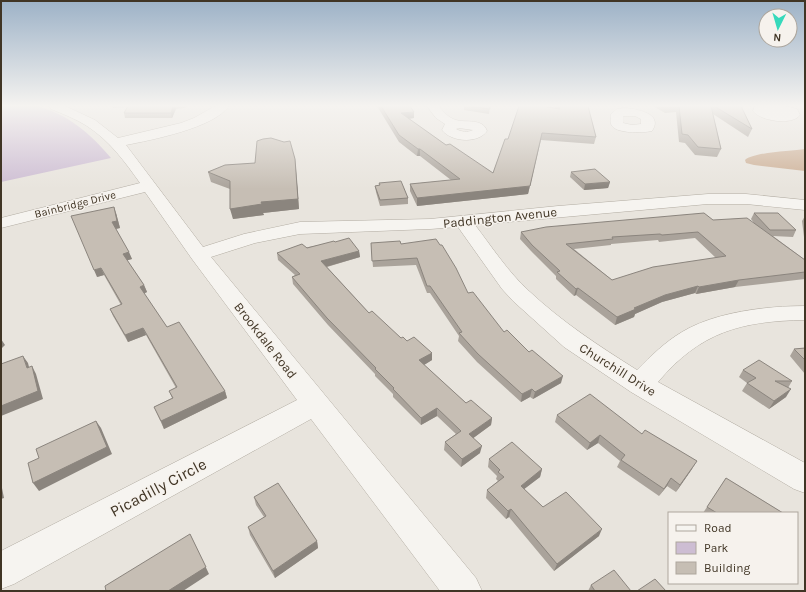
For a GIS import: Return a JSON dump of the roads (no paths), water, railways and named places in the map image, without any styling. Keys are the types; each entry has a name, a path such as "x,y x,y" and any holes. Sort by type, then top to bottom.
{"street":[{"name":"Brookdale Road","path":"104,134 125,152 199,255 463,591"},
{"path":"116,143 153,134"},
{"name":"Bainbridge Drive","path":"1,223 149,186"},
{"name":"Paddington Avenue","path":"199,255 251,238 300,228 410,226 528,213 708,199 746,199 805,205"},
{"name":"Churchill Drive","path":"463,221 510,284 521,296 574,341 640,385 805,479"},
{"path":"640,385 659,364 691,337 724,324 763,316 805,313"},
{"name":"Picadilly Circle","path":"1,571 315,404"}]}
